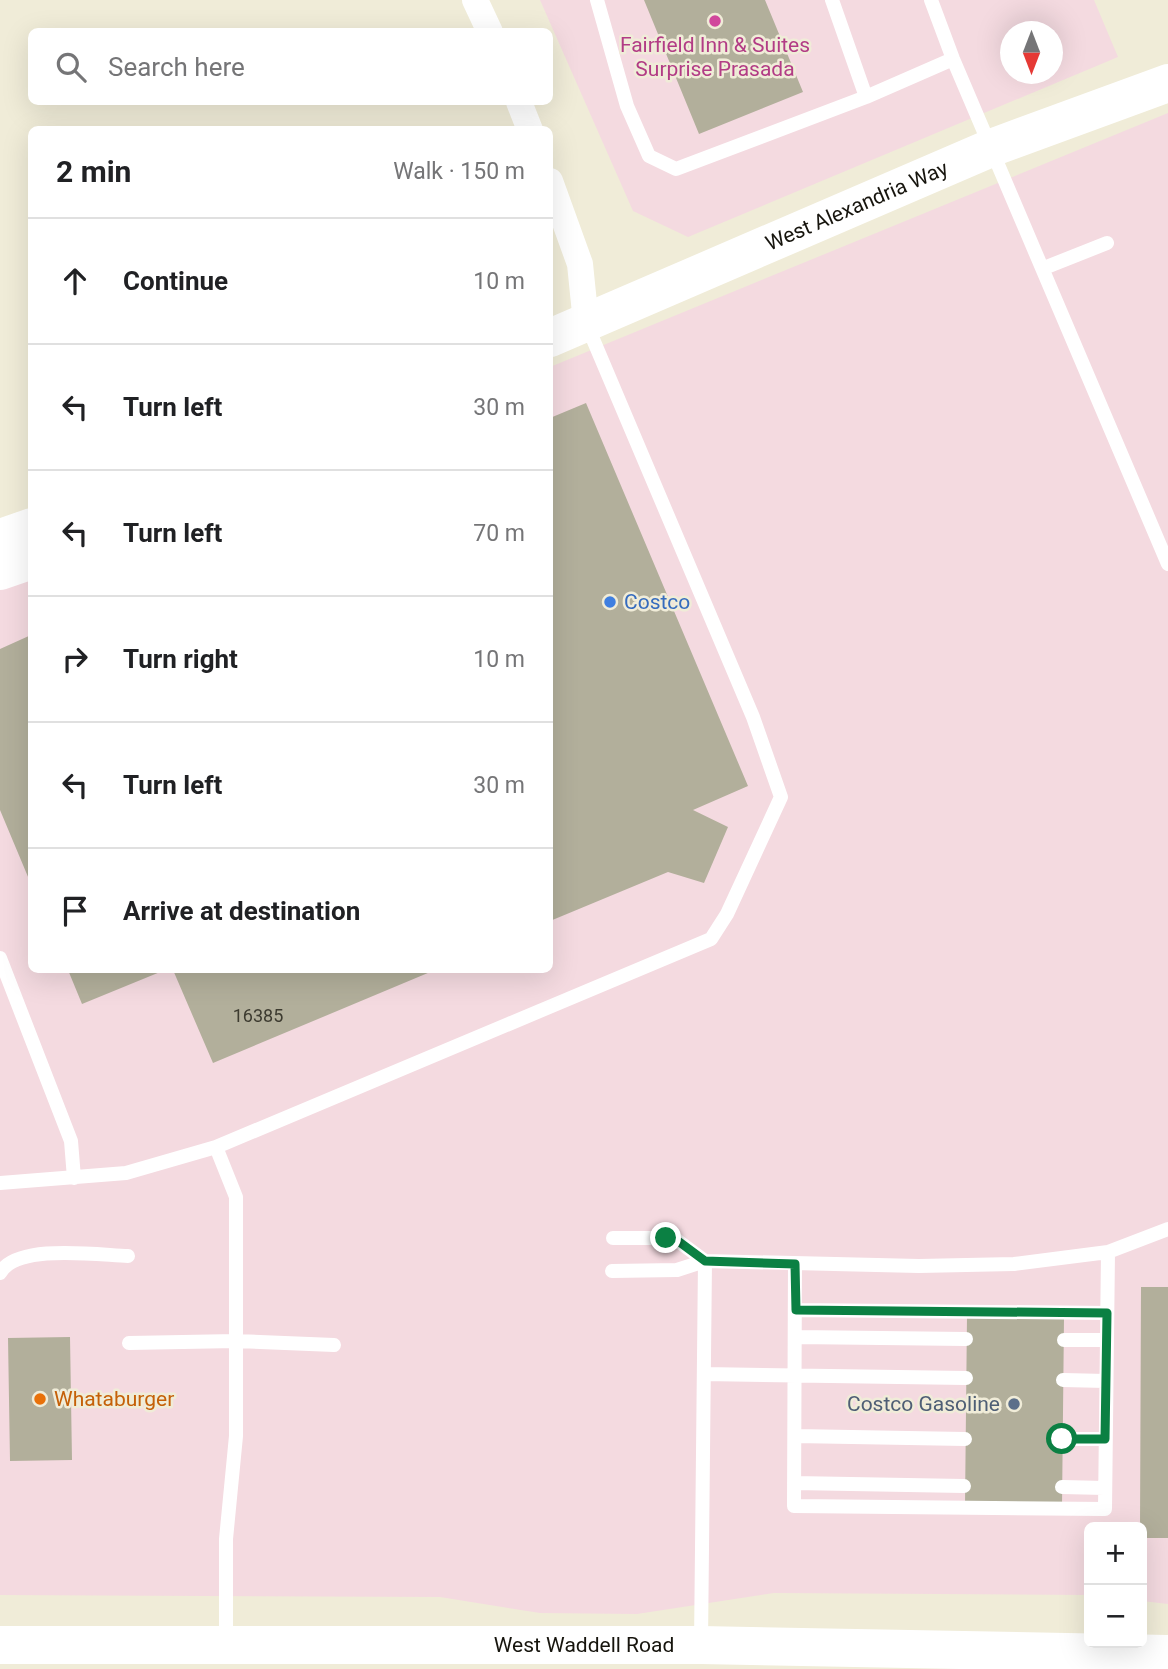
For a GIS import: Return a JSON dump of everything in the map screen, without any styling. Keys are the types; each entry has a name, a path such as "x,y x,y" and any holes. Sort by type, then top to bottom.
{"main road":[{"name":"West Alexandria Way","path":"553,337 991,149 1168,83"},
{"path":"0,538 28,528"},
{"path":"0,571 28,561"},
{"name":"West Waddell Road","path":"0,1645 226,1646 692,1657 1168,1654"}],"street":[{"path":"475,0 488,28"},
{"path":"520,105 528,126"},
{"path":"553,189 580,264 586,323"}],"lane":[{"path":"597,0 627,106 649,156 676,169 866,97 953,59"},
{"path":"832,0 866,97"},
{"path":"931,0 991,149 1164,544 1168,564"},
{"path":"1044,268 1107,243"},
{"path":"0,1183 126,1173 216,1147 711,939 727,914 781,797 767,756 586,323"},
{"path":"0,958 71,1141 74,1178"},
{"path":"216,1147 236,1197 236,1436 226,1539 226,1646"},
{"path":"612,1271 677,1270 705,1261 966,1266 1064,1259 1108,1252 1168,1229"},
{"path":"612,1238 674,1238 705,1261"},
{"path":"795,1264 794,1506 1105,1509 1108,1252"},
{"path":"0,1273 4,1266 29,1254 128,1256"},
{"path":"692,1657 704,1374 705,1261"},
{"path":"796,1310 1107,1313"},
{"path":"796,1337 966,1339"},
{"path":"1064,1340 1107,1340"},
{"path":"129,1343 236,1341 334,1345"},
{"path":"704,1374 966,1378"},
{"path":"1063,1380 1106,1381"},
{"path":"795,1436 965,1439"},
{"path":"1062,1439 1105,1439"},
{"path":"794,1483 964,1486"},
{"path":"1062,1487 1105,1488"}],"shaded area":[{"path":"540,0 1094,0 1118,57 1063,80 1063,21 1000,21 1000,84 1054,84 688,237 633,211"},
{"path":"1168,113 1168,1604 1147,1602 1147,1522 1084,1522 1084,1595 774,1593 637,1614 540,1613 440,1597 0,1595 0,582 28,572 28,973 553,973 553,366"}],"building":[{"path":"644,0 765,0 803,92 699,134"},
{"name":"Costco","path":"586,403 748,786 693,810 728,827 704,883 668,872 553,920 553,417"},
{"path":"28,636 28,877 0,810 0,649"},
{"path":"69,973 158,973 82,1004"},
{"path":"174,973 428,973 213,1063"},
{"path":"1141,1287 1168,1287 1168,1538 1147,1538 1147,1522 1140,1522"},
{"name":"Costco Gasoline","path":"967,1316 1064,1318 1062,1506 965,1505"},
{"name":"Whataburger","path":"70,1337 72,1460 10,1461 8,1338"}],"place":[{"name":"Fairfield Inn & Suites Surprise Prasada","path":"715,21"},
{"name":"Costco","path":"610,602"},
{"name":"Whataburger","path":"40,1399"},
{"name":"Costco Gasoline","path":"1014,1404"}],"route":[{"path":"666,1238 674,1238 705,1261 795,1264 796,1310 1107,1313 1105,1439 1062,1439"}]}
